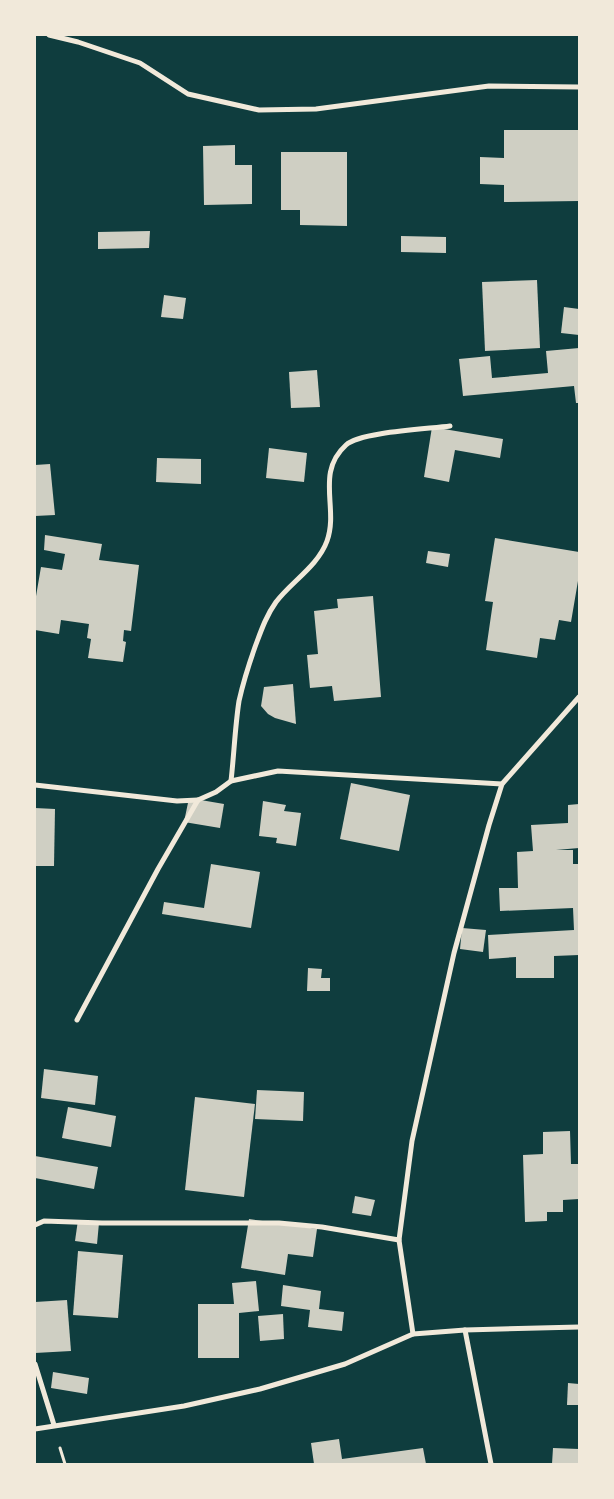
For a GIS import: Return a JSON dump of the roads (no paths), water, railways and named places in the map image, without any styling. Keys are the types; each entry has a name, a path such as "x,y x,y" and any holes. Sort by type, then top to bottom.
{"street":[{"path":"49,35 78,42 140,62 188,94 259,110 316,109 489,86 579,87"},
{"path":"231,781 239,702 249,664 264,623 276,603 314,562 327,542 332,518 328,477 334,459 347,444 366,436 450,426"},
{"path":"413,1334 399,1240 412,1141 454,953 502,784 579,697"},
{"path":"35,785 177,801 198,800 216,792 231,781 278,771 502,784"},
{"path":"77,1020 158,869 198,800"},
{"path":"35,1225 44,1221 102,1223 279,1223 322,1227 399,1240"},
{"path":"35,1429 184,1406 260,1389 345,1364 413,1334 465,1330 579,1327"},
{"path":"465,1330 491,1464"},
{"path":"35,1364 54,1425"}]}
